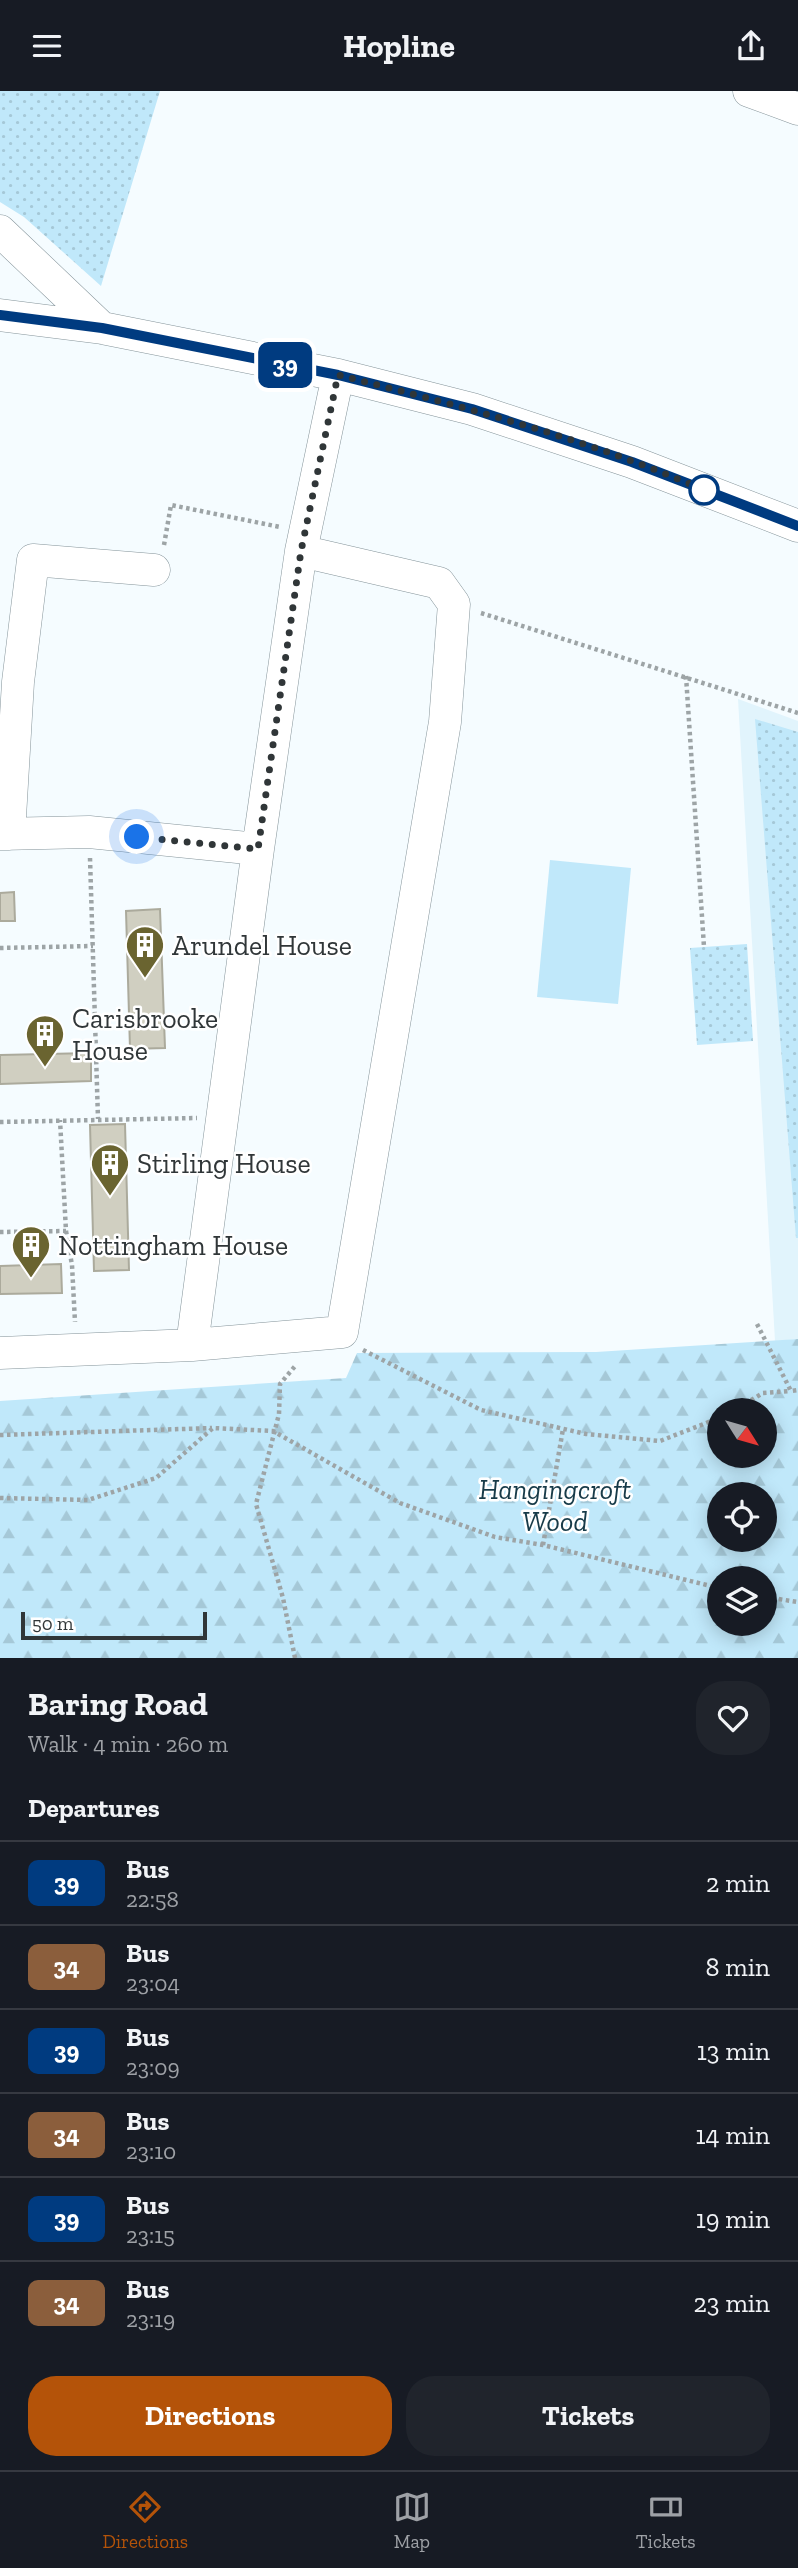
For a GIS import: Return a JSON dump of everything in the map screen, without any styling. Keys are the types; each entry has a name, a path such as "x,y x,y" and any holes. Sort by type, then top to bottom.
{"street":[{"path":"749,91 798,110"},
{"path":"0,231 102,328"},
{"path":"0,315 102,328 338,375 472,409 632,462 798,526"},
{"path":"192,1345 258,849 303,541 338,375"},
{"path":"0,1353 192,1345 348,1332 445,722 454,604 439,583 303,541"},
{"path":"154,570 33,560 13,617 4,834 89,832 258,849"}],"path":[{"path":"154,570 162,555 171,505 303,541"},
{"path":"454,604 798,713"},
{"path":"686,676 704,947"},
{"path":"89,832 98,1119"},
{"path":"0,948 93,946"},
{"path":"0,1122 223,1117"},
{"path":"60,1120 74,1315"},
{"path":"0,1232 66,1231"},
{"path":"757,1324 791,1391"},
{"path":"348,1332 351,1343 481,1410 586,1434 660,1441 707,1423"},
{"path":"280,1384 279,1415 256,1504 283,1598 295,1658"},
{"path":"755,1398 763,1393 798,1390"},
{"path":"0,1498 88,1500 156,1478 213,1428"},
{"path":"0,1435 213,1428 273,1431 400,1503 495,1537 543,1545 707,1585"},
{"path":"543,1545 563,1429"},
{"path":"777,1599 798,1602"}],"shaded area":[{"path":"738,699 798,721 798,1339 775,1341"}],"green space":[{"path":"0,91 160,91 101,286 24,217 0,202"},
{"path":"755,719 798,732 798,1238 796,1238"},
{"path":"550,860 631,868 618,1004 537,997"},
{"path":"747,944 753,1041 697,1045 690,948"},
{"name":"Hangingcroft Wood","path":"798,1339 798,1658 0,1658 0,1401 346,1378 357,1353 596,1352"}],"building":[{"path":"14,892 15,921 0,921 0,893"},
{"name":"Arundel House","path":"160,909 165,1048 130,1049 126,911"},
{"name":"Carisbrooke House","path":"91,1053 91,1081 0,1084 0,1055"},
{"name":"Stirling House","path":"125,1124 129,1270 94,1271 90,1125"},
{"name":"Nottingham House","path":"61,1264 62,1293 0,1294 0,1266"}],"bus line":[{"name":"39","path":"0,315 102,328 338,375 472,409 632,462 798,526"}],"place":[{"name":"Arundel House","path":"145,979"},
{"name":"Carisbrooke House","path":"45,1068"},
{"name":"Stirling House","path":"110,1197"},
{"name":"Nottingham House","path":"31,1279"}],"route":[{"path":"137,837 258,849 301,551 338,375 472,409 632,462 704,490"}]}
